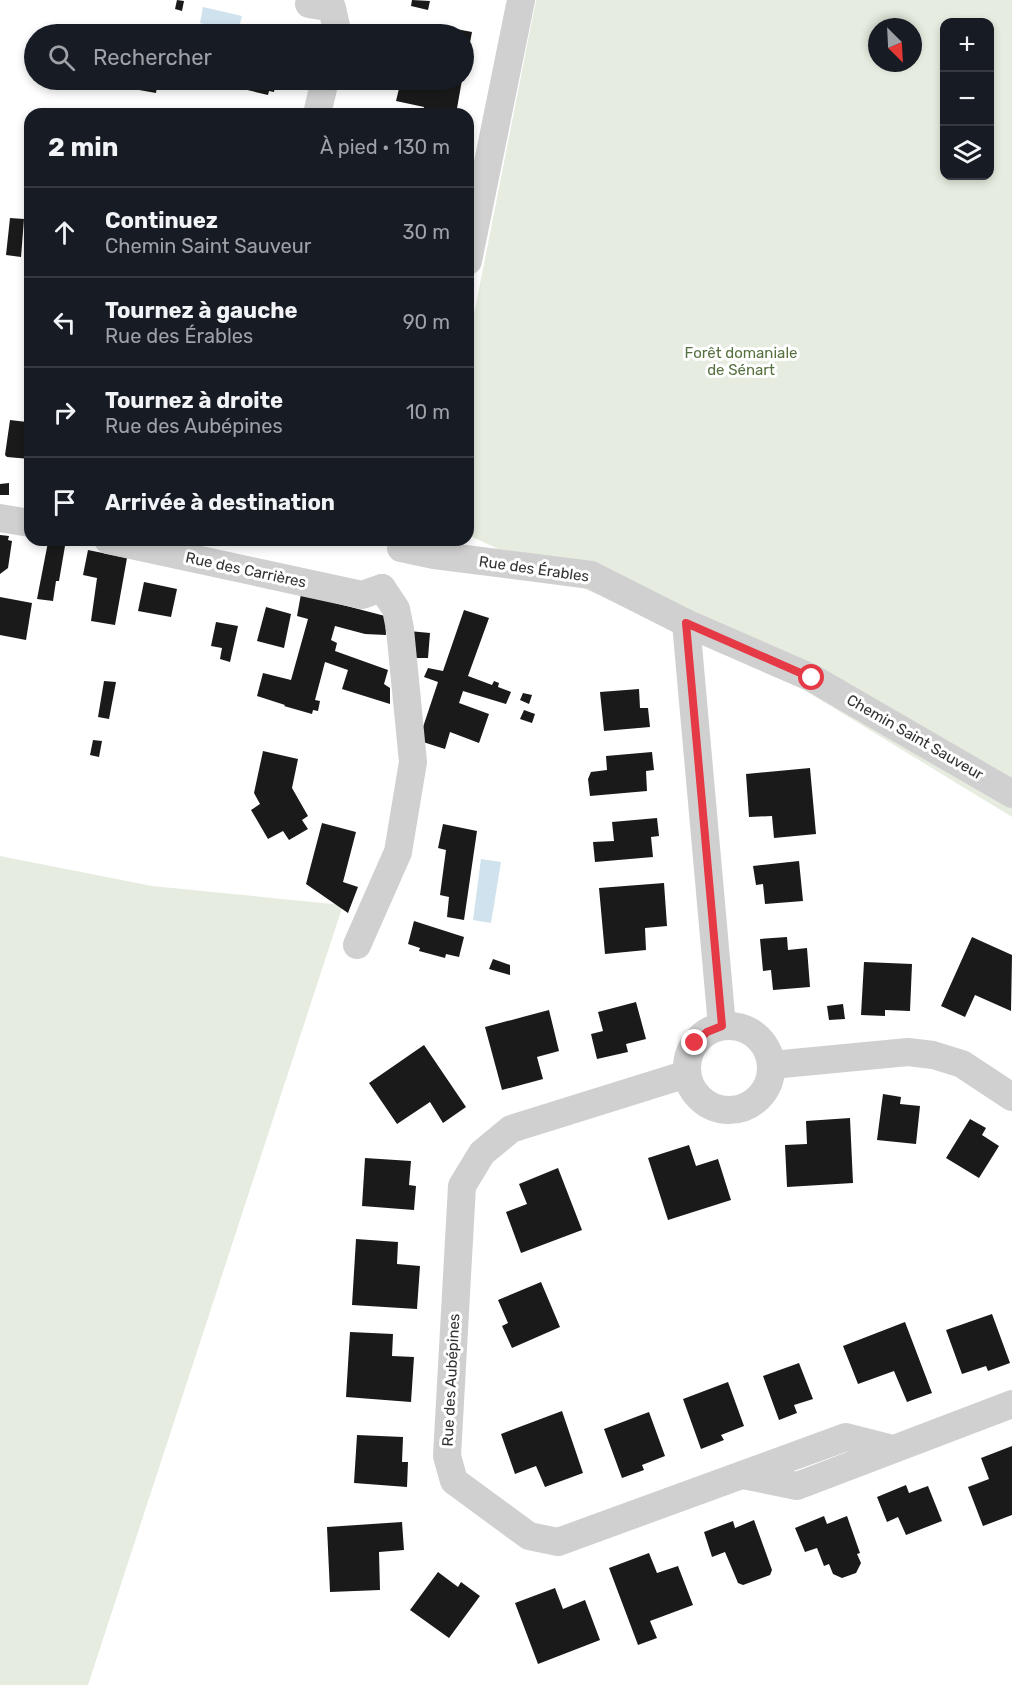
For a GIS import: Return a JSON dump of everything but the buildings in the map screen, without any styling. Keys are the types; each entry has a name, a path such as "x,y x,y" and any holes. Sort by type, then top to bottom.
{"street":[{"path":"474,200 479,149 521,0"},
{"path":"309,4 332,8 336,24"},
{"path":"318,108 323,90"},
{"path":"0,518 24,522"},
{"name":"Rue des Carrières","path":"136,546 362,595 382,588"},
{"path":"357,945 398,852 413,762 400,629 396,609 382,588 401,546"},
{"name":"Rue des Érables","path":"408,546 434,555 591,575 686,623"},
{"path":"686,623 722,1026"},
{"name":"Chemin Saint Sauveur","path":"686,623 812,678 1012,794"},
{"path":"722,1026 739,1027 754,1034 765,1046 772,1065 770,1078 763,1093 751,1104 735,1110 719,1109 704,1102 693,1090 687,1074 688,1058 695,1043 707,1032 722,1026"},
{"path":"772,1065 916,1053 962,1064 1012,1097"},
{"name":"Rue des Aubépines","path":"687,1074 511,1129 482,1153 462,1186 447,1456 454,1481 530,1536 558,1542 742,1474 797,1486 1012,1404"}],"green space":[{"name":"Forêt domaniale de Sénart","path":"536,0 1012,0 1012,817 801,688 474,538 474,315"},
{"path":"0,856 152,886 343,905 88,1685 0,1685"}],"water":[{"path":"203,7 242,16 240,24 200,23"},
{"path":"481,859 501,862 491,923 473,920"}],"route":[{"path":"695,1043 707,1032 722,1026 686,623 812,678"}]}
